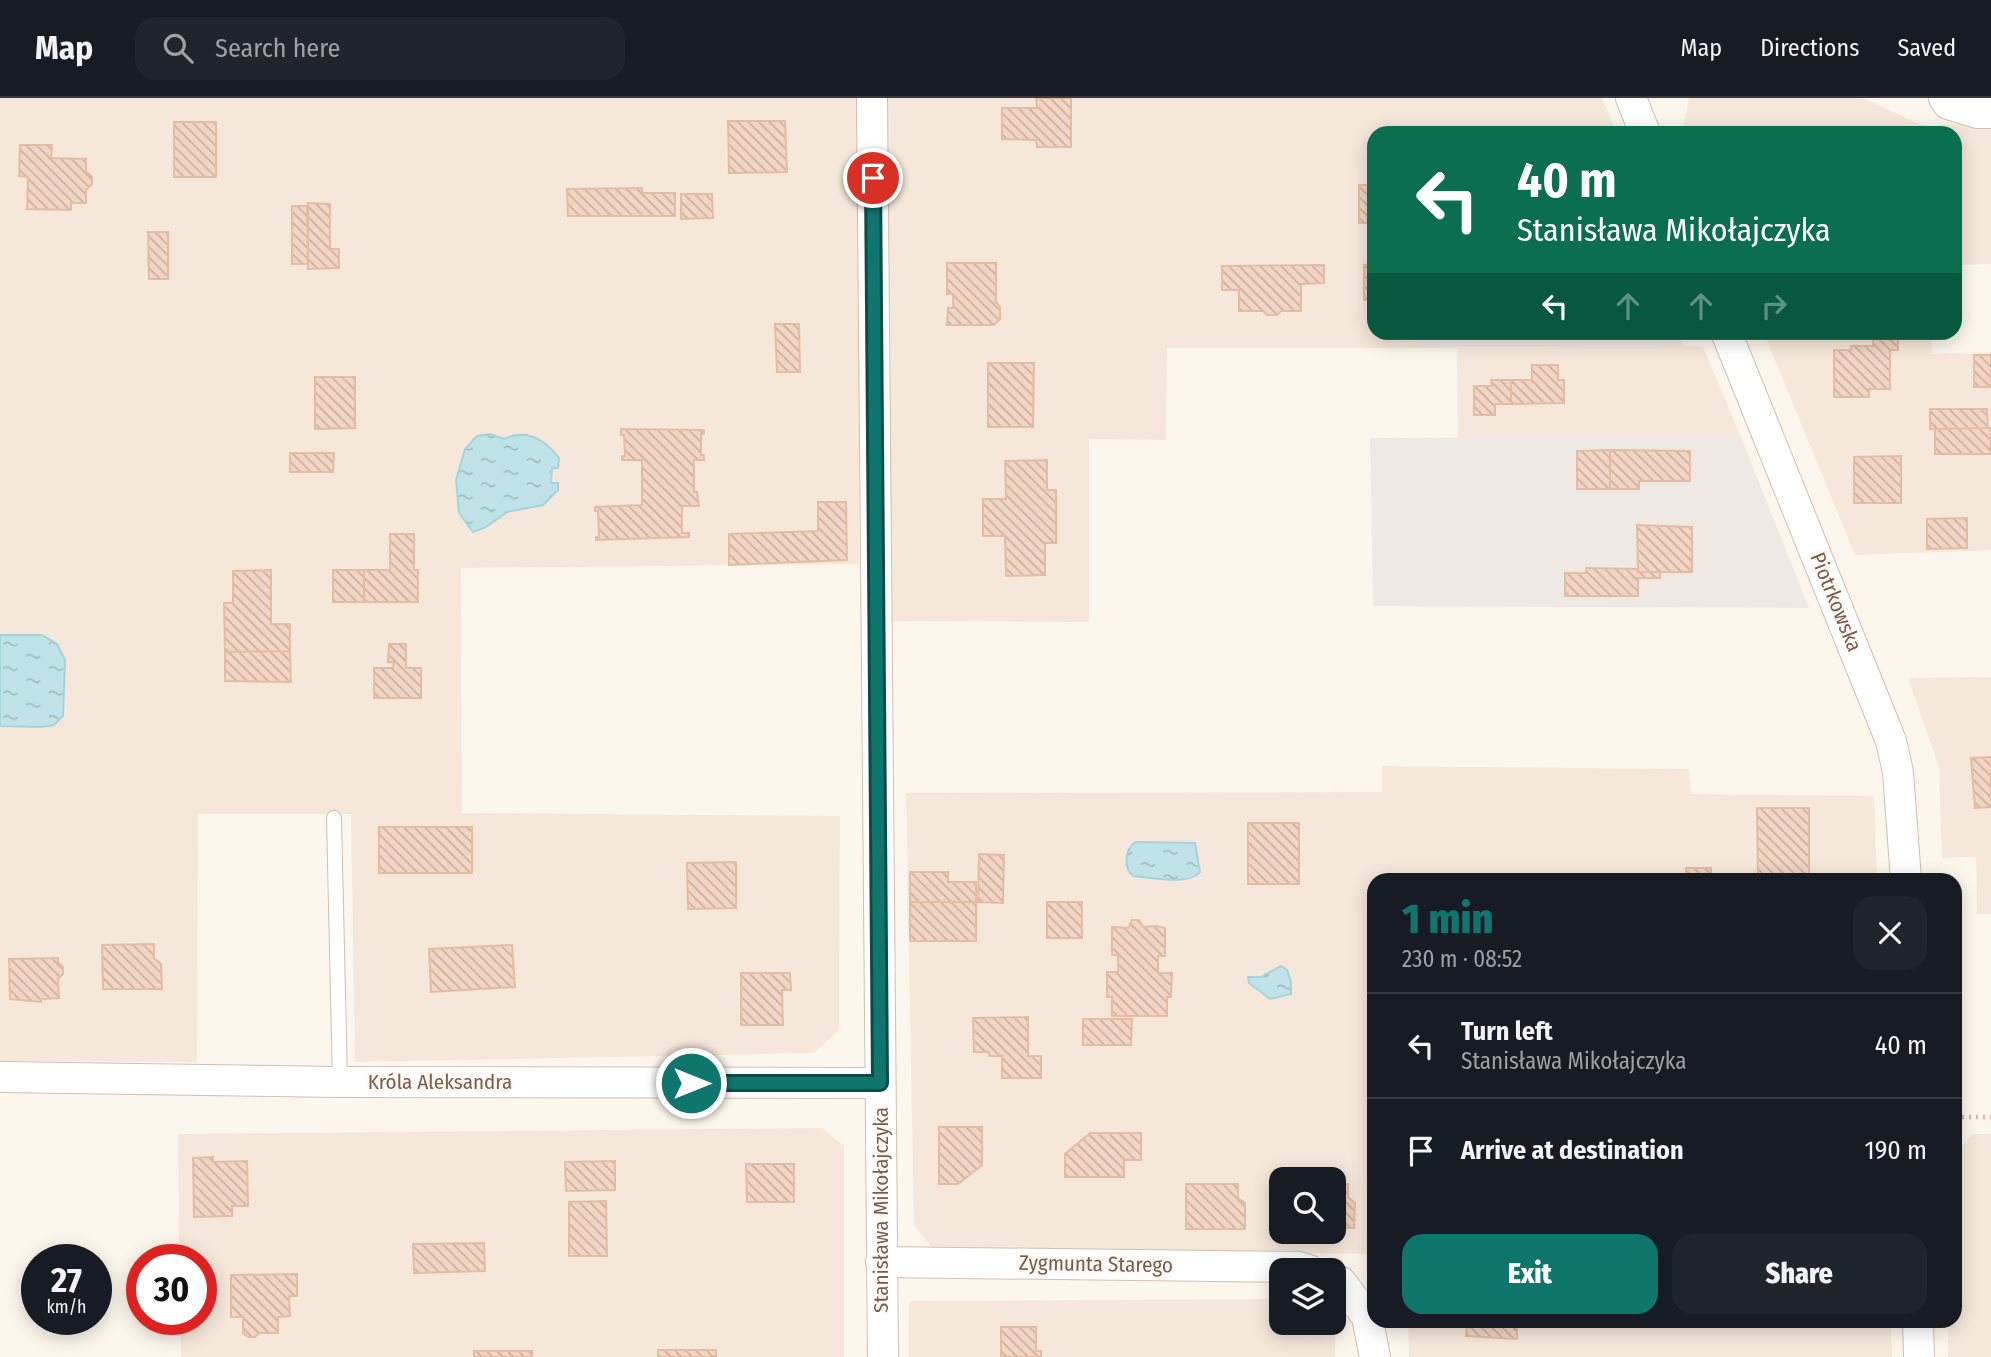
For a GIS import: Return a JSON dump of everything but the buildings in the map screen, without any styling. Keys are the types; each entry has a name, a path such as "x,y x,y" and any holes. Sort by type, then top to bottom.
{"street":[{"name":"Stanisława Mikołajczyka","path":"872,98 883,1357"},
{"path":"1631,98 1642,126"},
{"path":"1944,98 1948,104 1977,113 1991,113"},
{"name":"Piotrkowska","path":"1729,340 1891,741 1901,797 1906,873"},
{"name":"Króla Aleksandra","path":"0,1077 340,1082 880,1083"},
{"name":"Zygmunta Starego","path":"881,1262 1269,1267"},
{"path":"1346,1289 1367,1317"},
{"path":"1369,1328 1375,1357"},
{"path":"1918,1328 1919,1357"}],"lane":[{"path":"334,818 340,1082"}],"path":[{"path":"1962,1117 1991,1117"}],"shaded area":[{"path":"0,98 861,98 859,564 461,568 462,813 840,816 839,1030 814,1053 355,1062 351,814 198,814 197,1062 0,1061"},
{"path":"881,98 1602,98 1614,126 1367,126 1367,340 1416,340 1415,348 1167,348 1166,440 1089,439 1089,622 887,621"},
{"path":"1689,98 1863,98 1923,126 1683,126"},
{"path":"1991,124 1991,264 1962,265 1962,126 1940,125"},
{"path":"1416,340 1682,340 1684,346 1415,348"},
{"path":"1767,340 1931,340 1932,354 1991,353 1991,550 1855,555"},
{"path":"1703,347 1741,437 1458,439 1457,348"},
{"path":"1741,437 1809,608 1373,606 1370,438"},
{"path":"1991,677 1991,914 1977,914 1976,857 1942,858 1939,767 1908,678"},
{"path":"1382,766 1689,769 1691,794 1874,796 1877,873 1367,873 1367,1254 934,1249 914,1226 906,793 1382,792"},
{"path":"822,1128 844,1146 844,1357 181,1357 180,1335 217,1335 217,1244 179,1244 178,1134"},
{"path":"1972,1134 1991,1134 1991,1357 1948,1357 1948,1328 1962,1328 1962,1146"},
{"path":"1269,1299 1269,1335 1335,1335 1335,1357 909,1357 909,1301"},
{"path":"1408,1328 1891,1328 1892,1357 1409,1357"}],"water":[{"path":"490,434 504,439 528,435 542,441 559,458 558,468 552,468 551,483 558,483 558,490 543,505 507,512 486,527 473,532 459,513 456,480 465,449 477,436"},
{"path":"0,635 42,635 57,644 65,660 63,716 54,725 0,726"},
{"path":"1136,842 1195,843 1200,872 1187,879 1178,880 1133,876 1128,868 1127,858 1129,849"},
{"path":"1281,966 1287,970 1291,994 1270,999 1249,983 1248,977 1261,977"}],"route":[{"path":"691,1083 880,1083 873,178"}]}
